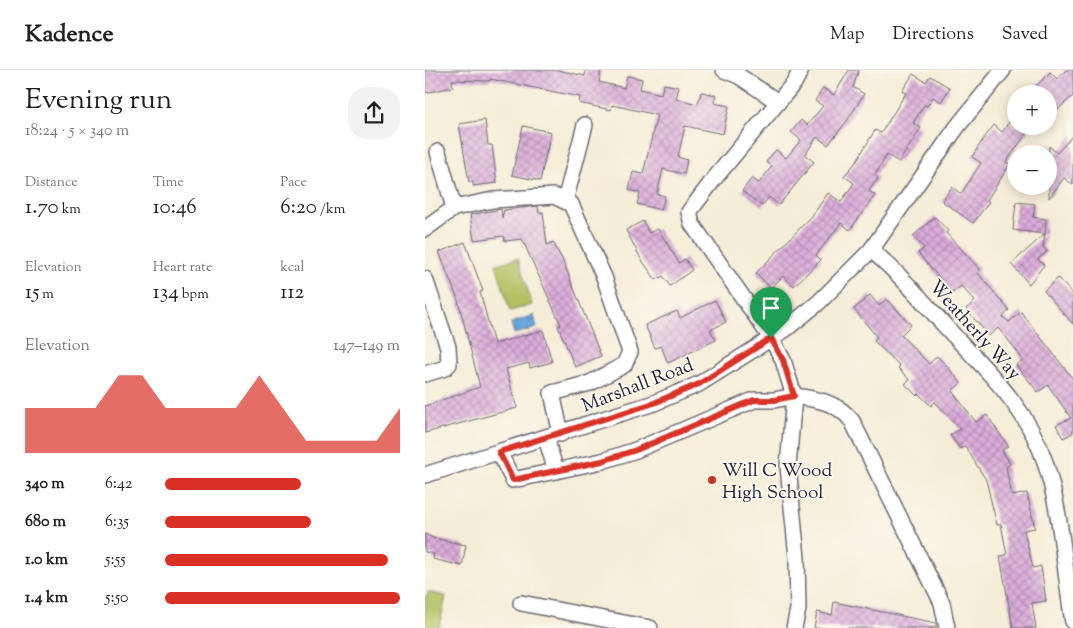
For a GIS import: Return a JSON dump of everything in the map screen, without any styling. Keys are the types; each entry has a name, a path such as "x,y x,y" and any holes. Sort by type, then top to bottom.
{"street":[{"path":"724,70 739,76 778,102"},
{"path":"794,628 797,610 797,558 787,466 794,396 783,360 771,338 692,224 689,212 794,83 801,70"},
{"name":"Marshall Road","path":"425,475 654,403 699,384 771,338 818,303 871,250 957,127 1003,70"},
{"path":"565,201 585,125"},
{"path":"438,152 454,208"},
{"path":"425,229 454,208 493,200 554,196 571,204 604,277 630,352 624,365 590,383 552,393 556,471"},
{"name":"Weatherly Way","path":"871,250 902,276 945,326 1000,383 1029,426 1044,459 1055,497 1073,622"},
{"path":"425,279 448,347 449,364 445,368 425,374"},
{"path":"499,452 513,480 602,461 636,450 754,400 774,400 794,396 831,404 847,415 852,421 942,603 947,628"},
{"path":"521,603 632,627 650,628"}],"green space":[{"path":"518,258 532,305 510,311 496,264"},
{"path":"428,592 446,596 439,628 425,628 425,595 427,598"}],"water":[{"path":"534,315 537,328 514,334 511,323"}],"building":[{"path":"425,70 558,70 585,76 586,70 601,70 599,82 624,88 627,76 642,79 640,89 661,94 664,84 679,87 676,99 698,104 701,92 716,95 714,103 729,106 723,134 685,126 678,157 687,160 684,174 663,169 657,194 665,196 661,210 637,204 640,193 629,190 633,172 643,174 657,115 612,105 611,110 579,103 580,97 490,79 490,81 452,80 453,87 425,93"},
{"path":"849,70 859,70 853,87 864,94 847,121 828,145 817,137 805,155 814,162 779,205 769,197 762,206 742,191 752,178 759,183 772,166 766,162 776,150 786,158 801,140 791,132 801,120 807,125 823,106 815,101 823,88 834,95"},
{"path":"1066,70 1073,70 1073,96 1057,110 1057,85 1037,85 1050,72 1057,79"},
{"path":"913,74 926,82 930,76 950,88 941,102 933,97 927,106 924,105 913,123 921,128 899,162 887,155 875,175 878,178 869,191 875,195 850,230 841,223 816,255 821,260 794,286 783,276 771,288 756,273 812,216 828,193 841,202 854,183 844,176 856,162 875,130 881,133 906,93 902,91"},
{"path":"485,120 488,145 492,145 497,183 473,186 473,182 469,182 459,124"},
{"path":"994,125 1002,132 1007,125 1007,135 1026,135 1018,145 1007,145 1007,169 987,200 989,202 973,223 942,201 952,187 961,194 981,163 972,157"},
{"path":"523,126 551,132 540,181 512,175"},
{"path":"1073,135 1073,185 1064,178 1057,187 1057,153"},
{"path":"1016,202 1035,204 1033,217 1046,219 1045,234 1013,230"},
{"path":"538,206 539,213 543,212 547,245 553,242 562,259 601,356 575,367 558,326 561,325 522,239 505,241 504,236 474,240 470,215 501,209 502,218 504,210"},
{"path":"935,217 948,231 946,233 980,269 977,272 1009,310 1003,317 1009,322 1021,312 1073,379 1073,433 1063,438 1056,425 1071,418 1048,385 1038,392 1016,365 1023,360 998,328 989,336 966,309 975,301 961,286 952,293 918,253 924,248 913,236"},
{"path":"643,221 649,233 658,229 679,263 685,259 692,270 670,286 663,276 656,280 641,259 626,230"},
{"path":"1045,234 1043,247 1047,252 1038,259 1044,265 1029,284 1011,264"},
{"path":"465,242 483,291 480,292 494,344 543,330 552,362 530,368 529,363 506,369 517,408 425,433 425,406 480,387 458,300 439,252"},
{"path":"1058,278 1073,294 1073,324 1044,291"},
{"path":"870,295 879,306 887,299 911,325 901,335 929,364 937,356 947,366 961,383 952,391 976,422 987,415 1008,446 1002,450 1010,464 1006,467 1012,496 1027,493 1035,528 1024,530 1033,568 1041,566 1046,601 1032,603 1036,628 1013,628 1000,556 1007,555 1001,524 997,525 986,480 965,446 960,449 950,435 960,429 935,402 931,406 905,384 910,380 898,368 900,366 874,341 877,337 854,309"},
{"path":"715,300 726,322 710,330 716,340 668,363 661,346 655,348 645,325 677,311 680,318"},
{"path":"425,534 433,538 466,545 462,566 433,559 434,554 425,552"},
{"path":"834,602 936,623 936,628 814,628 817,612 832,615"}],"place":[{"name":"Will C Wood High School","path":"712,480"}],"route":[{"path":"771,338 783,360 794,396 774,400 754,400 636,450 602,461 513,480 499,452 561,434 654,403 699,384 771,338"}]}
